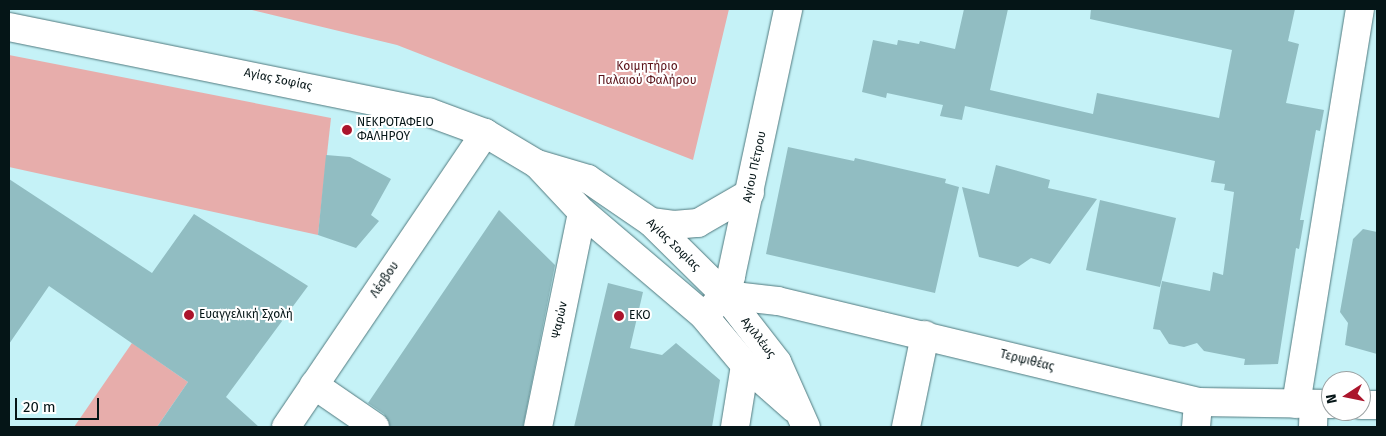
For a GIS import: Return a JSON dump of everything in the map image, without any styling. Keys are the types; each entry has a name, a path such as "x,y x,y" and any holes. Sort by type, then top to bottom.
{"street":[{"name":"Αγίου Πέτρου","path":"725,295 750,193 788,9"},
{"path":"1313,410 1360,9"},
{"name":"Αγίας Σοφίας","path":"9,27 399,104 445,116 485,133 537,164 588,180 651,222 725,295"},
{"name":"Λέσβου","path":"286,427 485,133"},
{"name":"Αγίας Σοφίας","path":"537,164 582,212 704,316"},
{"path":"651,222 674,225 698,223 750,193"},
{"name":"Ψαρών","path":"538,427 582,212"},
{"path":"704,316 725,295"},
{"name":"Τερψιθέας","path":"725,295 778,301 925,335 1197,415 1313,410"},
{"name":"Αχιλλέως","path":"725,295 778,362 802,419"},
{"name":"Αχιλλέως","path":"704,316 744,366 802,419"},
{"path":"906,427 925,335"},
{"path":"735,427 744,366"},
{"path":"314,386 375,427"}],"green space":[{"name":"Κοιμητήριο Παλαιού Φαλήρου","path":"248,9 729,9 693,160 397,45"},
{"path":"9,55 331,118 318,235 9,167"},
{"path":"132,343 188,382 157,427 74,427"}],"building":[{"path":"964,9 1008,9 990,90 1093,114 1097,93 1219,118 1232,50 1090,19 1091,9 1295,9 1288,41 1299,44 1286,103 1324,110 1320,131 1316,130 1300,220 1304,220 1299,249 1296,248 1278,364 1244,365 1245,359 1204,351 1197,343 1184,347 1169,344 1160,330 1153,329 1162,281 1210,291 1213,272 1223,275 1234,192 1224,190 1225,184 1211,182 1215,161 965,106 962,120 940,116 943,105 887,93 886,98 862,92 873,40 897,45 898,40 919,44 920,41 955,49"},
{"path":"788,147 854,161 855,158 946,179 945,183 959,187 935,293 766,254"},
{"path":"326,155 350,157 391,179 371,215 379,221 356,248 318,235"},
{"path":"996,165 1050,180 1048,188 1097,199 1050,264 1031,258 1018,267 979,257 962,187 989,194"},
{"name":"Ευαγγελική Σχολή","path":"9,179 152,273 194,214 308,286 226,397 259,427 157,427 188,382 49,286 9,344"},
{"path":"1100,200 1176,218 1160,287 1086,270"},
{"path":"499,210 555,265 523,427 390,427 384,414 368,403"},
{"path":"1363,229 1377,232 1377,354 1345,345 1348,323 1340,312 1353,239"},
{"path":"608,283 643,292 630,348 662,355 676,343 720,380 712,427 574,427"}],"place":[{"name":"ΝΕΚΡΟΤΑΦΕΙΟ ΦΑΛΗΡΟΥ","path":"347,130"},
{"name":"Ευαγγελική Σχολή","path":"189,315"},
{"name":"EKO","path":"619,316"}]}
